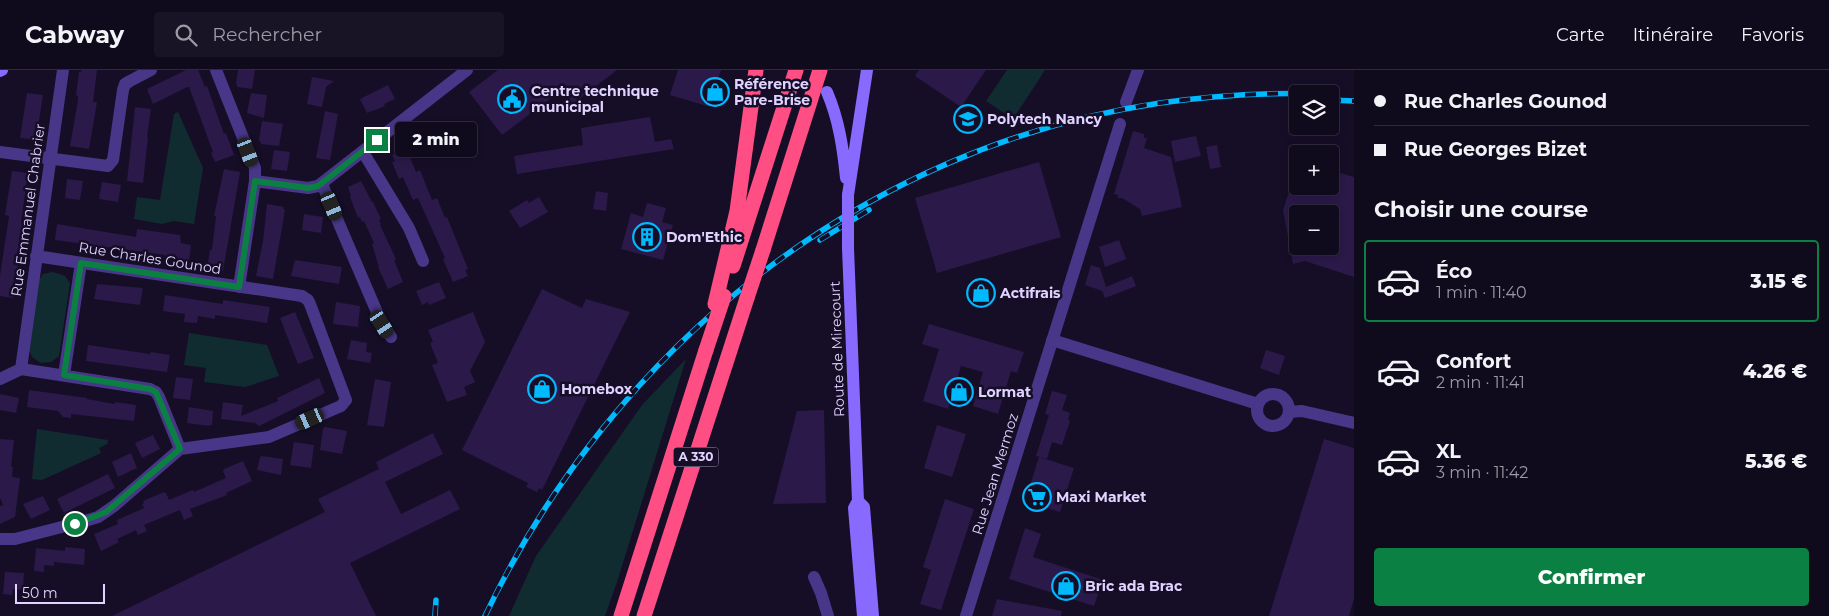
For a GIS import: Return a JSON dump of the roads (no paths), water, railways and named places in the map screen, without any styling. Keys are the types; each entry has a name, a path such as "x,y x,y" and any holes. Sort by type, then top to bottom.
{"highway":[{"path":"720,300 737,211 756,70"},
{"name":"A 330","path":"621,616 706,350 720,300 796,70"},
{"path":"819,93 821,70"},
{"name":"A 330","path":"644,616 763,250 819,93"}],"main road":[{"name":"Route de Mirecourt","path":"848,195 867,70"},
{"name":"Route de Mirecourt","path":"819,93 834,108 840,130 848,195 848,248 858,501 854,508 863,616"},
{"name":"Route de Mirecourt","path":"858,501 864,507 873,616"}],"street":[{"name":"Rue Emmanuel Chabrier","path":"20,369 62,70"},
{"path":"0,152 105,166 112,164 125,84 151,70"},
{"path":"216,70 255,168 255,181 239,287"},
{"path":"255,181 308,188 322,184 467,70"},
{"path":"1126,102 1138,70"},
{"name":"Rue Jean Mermoz","path":"966,616 1120,124"},
{"path":"363,152 409,228 423,261"},
{"path":"322,184 382,324 391,337"},
{"name":"Rue Charles Gounod","path":"36,256 302,296 308,300 346,400 341,406 269,437 180,449"},
{"path":"64,375 81,263"},
{"path":"1052,340 1258,404"},
{"path":"0,379 20,369 150,389 156,392 180,449 114,506 98,516 85,521 15,538 0,539"},
{"path":"1276,394 1285,399 1289,412 1281,424 1276,426 1266,425 1259,419 1257,414 1258,404 1265,396 1276,394"},
{"path":"1289,412 1302,411 1354,423"},
{"path":"814,577 828,616"}],"railway":[{"path":"485,616 539,519 603,429 676,347 759,275 849,214 947,164 1051,127 1181,100 1289,93"},
{"path":"1339,100 1354,101"},
{"path":"820,240 869,210"},
{"path":"435,616 436,600"}],"place":[{"name":"Référence Pare-Brise","path":"715,92"},
{"name":"Centre technique municipal","path":"512,99"},
{"name":"Polytech Nancy","path":"968,119"},
{"name":"Dom'Ethic","path":"647,237"},
{"name":"Actifrais","path":"981,293"},
{"name":"Homebox","path":"542,389"},
{"name":"Lormat","path":"959,392"},
{"name":"Maxi Market","path":"1037,497"},
{"name":"Bric ada Brac","path":"1066,586"}]}
